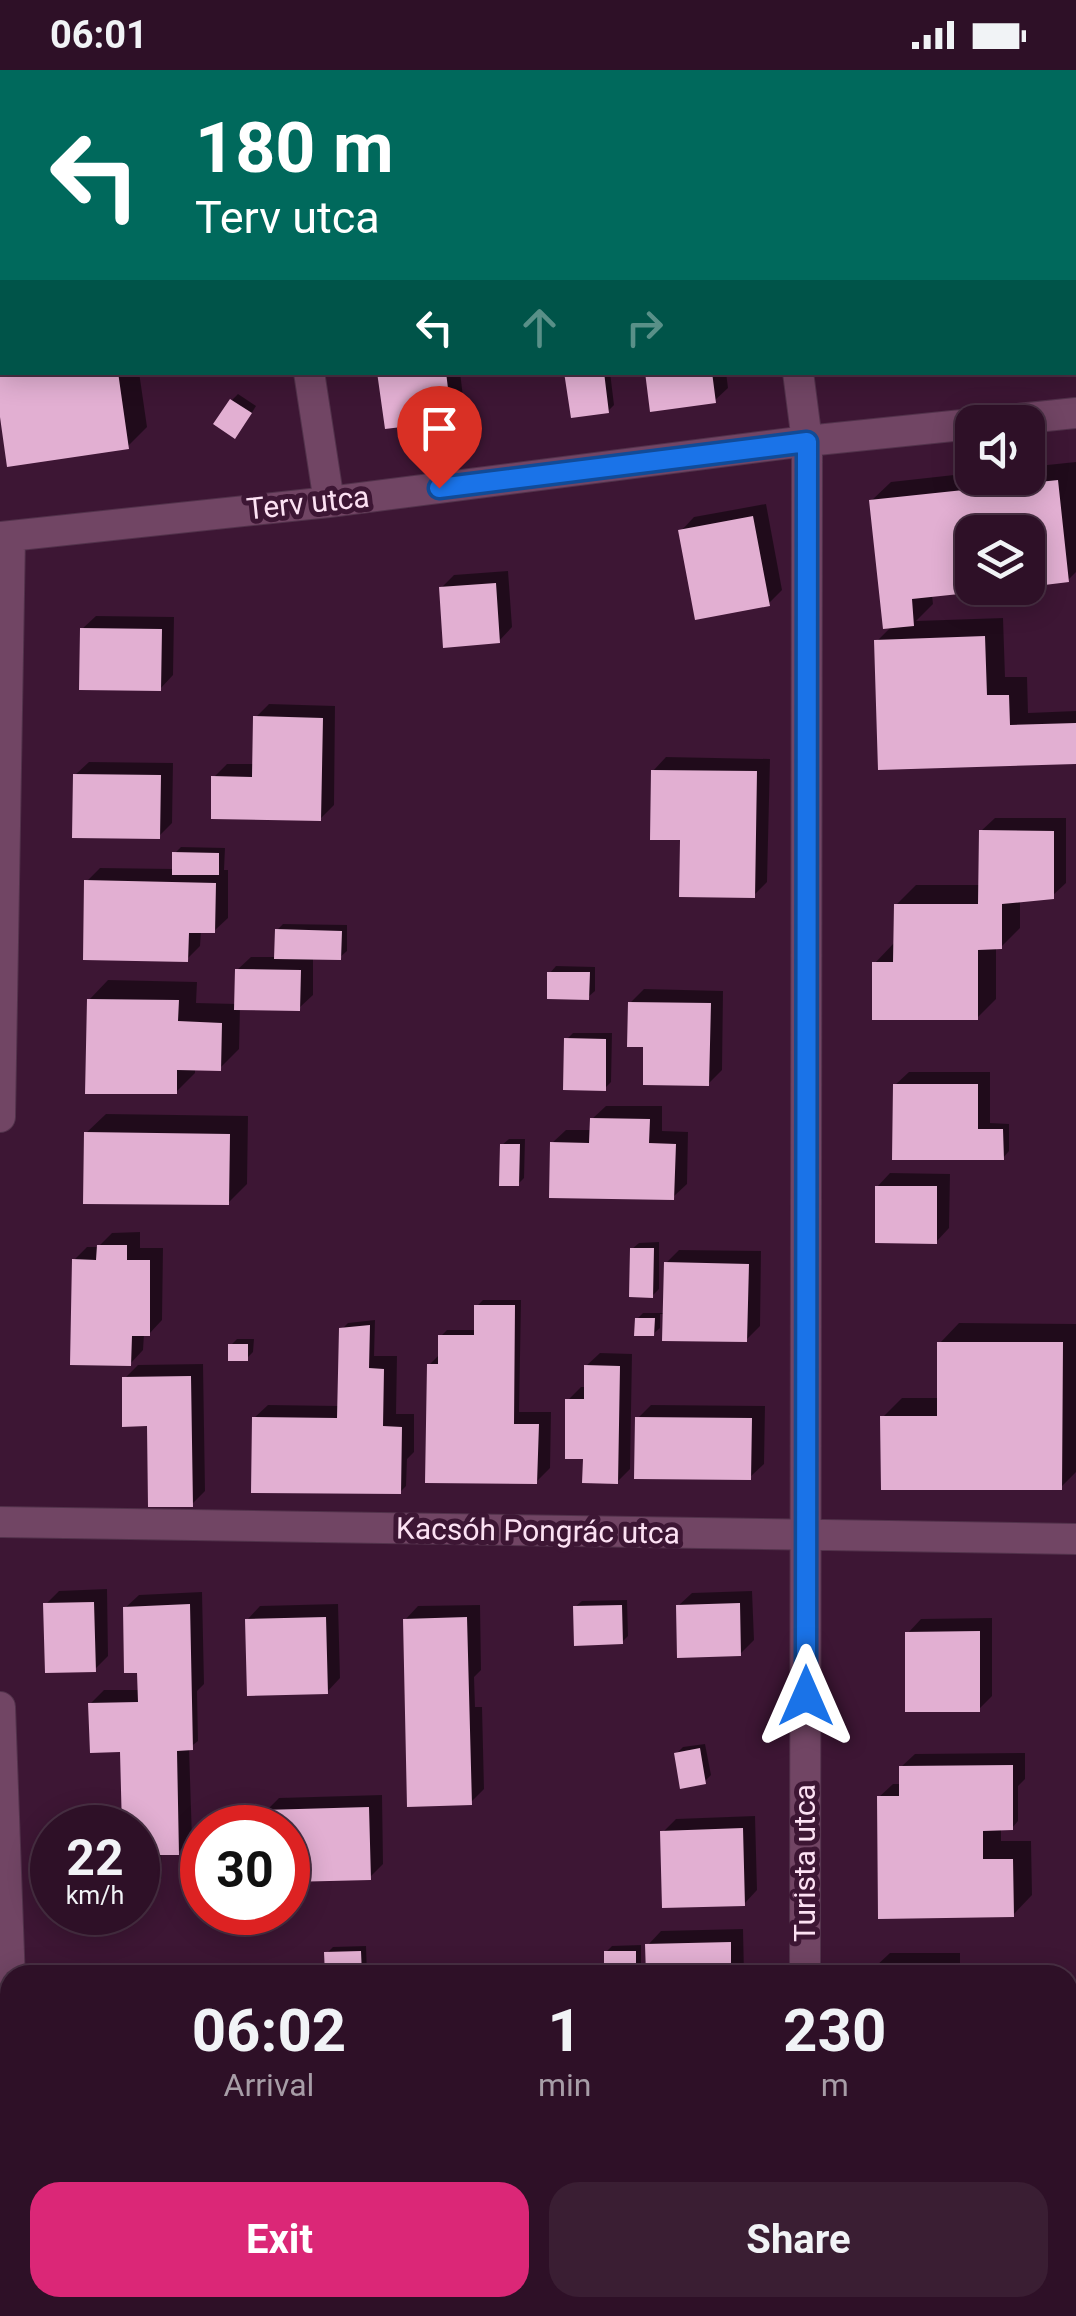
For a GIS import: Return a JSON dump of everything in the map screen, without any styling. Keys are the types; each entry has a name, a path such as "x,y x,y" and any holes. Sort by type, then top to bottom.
{"street":[{"path":"309,375 329,502"},
{"name":"Turista utca","path":"798,375 807,442 805,1965"},
{"path":"1045,416 1076,413"},
{"name":"Terv utca","path":"5,536 329,502 955,426"},
{"path":"0,1118 5,536"},
{"name":"Kacsóh Pongrác utca","path":"0,1522 1076,1539"},
{"path":"0,1707 9,1965"}],"building":[{"path":"0,375 118,375 129,449 7,467 0,417"},
{"path":"377,375 446,375 452,421 385,429"},
{"path":"564,375 604,375 609,413 571,418"},
{"path":"645,375 712,375 716,403 650,412"},
{"path":"230,399 252,413 235,439 213,424"},
{"path":"1058,480 1069,582 1045,585 1045,515 955,515 955,594 912,599 914,626 883,629 869,500 955,491 955,495 1045,495 1045,481"},
{"path":"753,516 770,606 695,620 678,530"},
{"path":"496,583 500,643 443,648 439,587"},
{"path":"80,628 162,629 161,691 79,690"},
{"path":"985,636 987,695 1009,695 1010,725 1076,723 1076,764 878,770 874,640"},
{"path":"253,716 323,718 321,821 211,819 211,776 252,777"},
{"path":"651,770 757,771 755,898 679,897 680,840 650,840"},
{"path":"73,774 161,775 160,839 72,838"},
{"path":"979,830 1054,831 1054,899 1002,904 1002,949 978,950 978,1020 872,1020 872,962 893,962 894,904 978,904"},
{"path":"172,852 219,853 219,875 172,875"},
{"path":"84,880 216,883 215,933 189,933 188,962 83,960"},
{"path":"275,929 342,931 341,960 274,959"},
{"path":"235,969 301,970 300,1011 234,1010"},
{"path":"547,972 590,972 589,1000 547,999"},
{"path":"87,999 179,1000 178,1021 222,1023 221,1071 177,1070 177,1094 85,1094"},
{"path":"628,1002 711,1003 709,1086 643,1085 643,1047 627,1047"},
{"path":"564,1038 606,1039 606,1091 563,1090"},
{"path":"893,1084 978,1084 978,1129 1003,1129 1004,1160 892,1160"},
{"path":"590,1118 650,1119 649,1143 676,1144 674,1200 549,1198 550,1142 589,1143"},
{"path":"84,1132 230,1134 229,1205 83,1204"},
{"path":"500,1144 520,1144 519,1186 499,1186"},
{"path":"875,1186 937,1186 937,1244 875,1243"},
{"path":"97,1245 127,1245 127,1260 150,1260 150,1336 132,1336 131,1366 70,1365 72,1259 96,1260"},
{"path":"630,1248 654,1248 653,1298 629,1297"},
{"path":"664,1262 749,1264 747,1342 662,1341"},
{"path":"474,1305 515,1305 514,1424 539,1424 537,1484 425,1483 427,1364 438,1364 438,1335 474,1335"},
{"path":"635,1318 655,1318 654,1336 634,1336"},
{"path":"370,1325 369,1368 384,1369 383,1426 402,1427 401,1494 251,1493 252,1417 337,1418 339,1328"},
{"path":"937,1342 1063,1342 1062,1490 881,1490 880,1416 937,1416"},
{"path":"228,1344 248,1344 248,1361 228,1361"},
{"path":"584,1365 620,1366 618,1484 582,1483 583,1459 565,1459 565,1399 584,1399"},
{"path":"191,1376 193,1507 148,1507 147,1426 122,1427 122,1377"},
{"path":"635,1417 752,1418 751,1480 634,1479"},
{"path":"94,1602 96,1672 45,1673 43,1603"},
{"path":"740,1603 741,1656 677,1658 676,1605"},
{"path":"190,1604 193,1750 177,1751 179,1855 160,1855 160,1805 121,1805 120,1752 90,1753 88,1703 138,1702 137,1673 124,1673 123,1607"},
{"path":"622,1605 623,1644 574,1646 573,1606"},
{"path":"326,1617 328,1694 247,1696 245,1619"},
{"path":"467,1617 472,1805 407,1807 403,1619"},
{"path":"980,1631 980,1712 905,1712 905,1632"},
{"path":"700,1748 706,1784 680,1789 674,1753"},
{"path":"1013,1765 1013,1830 983,1831 983,1859 1013,1859 1014,1917 878,1919 877,1796 899,1796 899,1766"},
{"path":"369,1807 371,1880 310,1881 310,1809"},
{"path":"743,1828 745,1906 662,1908 660,1831"},
{"path":"731,1942 731,1965 646,1965 645,1944"},
{"path":"361,1951 362,1965 325,1965 324,1952"},
{"path":"604,1951 636,1951 636,1965 604,1965"}],"route":[{"path":"439,488 807,442 806,1696"}]}
